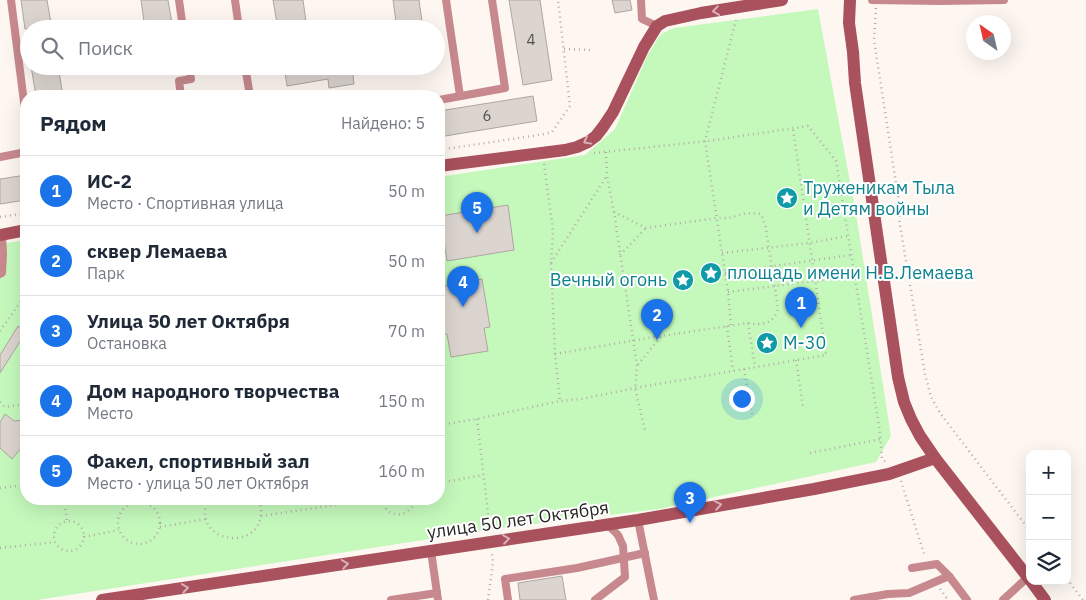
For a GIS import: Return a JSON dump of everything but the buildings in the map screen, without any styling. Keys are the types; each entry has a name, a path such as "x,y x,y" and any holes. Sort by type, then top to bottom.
{"street":[{"path":"445,165 577,147 588,142 596,136 613,112 644,47 657,26 665,21 701,13 782,0"},
{"path":"850,0 849,23 855,83 898,377 904,402 911,420 935,458 1026,575"},
{"path":"1,235 20,231"},
{"name":"улица 50 лет Октября","path":"102,600 638,520 898,472 935,458"},
{"path":"1034,585 1045,600"}],"lane":[{"path":"11,0 20,71"},
{"path":"179,0 182,20"},
{"path":"235,0 238,20"},
{"path":"446,0 460,96"},
{"path":"445,99 505,88 492,0"},
{"path":"641,0 642,19 657,26"},
{"path":"872,0 1004,0"},
{"path":"21,75 22,90"},
{"path":"180,90 179,81 190,79 190,75"},
{"path":"246,75 249,90"},
{"path":"0,157 20,153"},
{"path":"0,274 2,273 3,254 1,235"},
{"path":"638,520 654,600"},
{"path":"595,600 625,577 623,546 618,535 607,524"},
{"path":"391,600 438,597 431,551"},
{"path":"508,600 504,579 577,568 645,553"},
{"path":"912,568 937,564 949,576 967,600"},
{"path":"854,600 888,594 909,593 949,576"},
{"path":"1002,600 1026,581"}],"path":[{"path":"445,149 552,132 570,106 558,0"},
{"path":"877,0 874,40 900,209 898,219 925,374 932,397 940,413 1026,527"},
{"path":"732,325 704,141 737,16"},
{"path":"564,49 590,50"},
{"path":"588,154 704,141 808,126 836,161 881,440 882,459 898,472 928,565"},
{"path":"445,425 560,401 581,399 826,355 793,129"},
{"path":"542,152 554,231 551,264 555,354 560,401"},
{"path":"606,152 607,176 637,366 636,388 645,430"},
{"path":"551,264 607,176"},
{"path":"555,354 732,325 748,323 759,325 774,319 778,309 766,228 761,214 746,213 729,218 646,228 614,212"},
{"path":"0,217 20,214"},
{"path":"620,255 646,228"},
{"path":"722,253 848,236"},
{"path":"725,273 851,255"},
{"path":"728,292 855,276"},
{"path":"0,331 20,303"},
{"path":"748,323 755,367"},
{"path":"727,326 733,371"},
{"path":"637,366 661,336"},
{"path":"796,360 803,407"},
{"path":"744,369 752,414"},
{"path":"0,402 6,407 20,405"},
{"path":"477,419 493,562 488,600"},
{"path":"810,453 881,440"},
{"path":"445,482 483,474"},
{"path":"0,488 20,486"},
{"path":"65,505 68,521"},
{"path":"130,505 122,510 119,516 119,530 127,541 140,544 147,543 153,539 160,527 158,514 150,505"},
{"path":"206,505 206,519 211,528 217,534 235,539 244,537 258,525 261,516 261,505"},
{"path":"261,516 334,505"},
{"path":"385,505 390,512 395,514 406,513 414,505"},
{"path":"160,527 206,519"},
{"path":"68,521 81,527 84,536 80,546 76,549 62,549 55,542 54,532 59,525 68,521"},
{"path":"84,536 119,530"},
{"path":"0,548 55,542"},
{"path":"935,582 948,600"},
{"path":"1071,585 1083,600"}],"green space":[{"path":"818,9 857,220 891,436 876,462 659,509 501,528 37,600 0,600 0,244 20,241 20,505 445,505 445,176 585,155 615,129 648,54 661,34 674,28"}],"place":[{"name":"Труженикам Тыла и Детям войны","path":"787,198"},
{"name":"Факел, спортивный зал","path":"477,233"},
{"name":"площадь имени Н.В.Лемаева","path":"711,273"},
{"name":"Вечный огонь","path":"683,280"},
{"name":"Дом народного творчества","path":"463,307"},
{"name":"ИС-2","path":"801,328"},
{"name":"сквер Лемаева","path":"657,340"},
{"name":"М-30","path":"767,343"},
{"name":"Улица 50 лет Октября","path":"690,523"}]}
